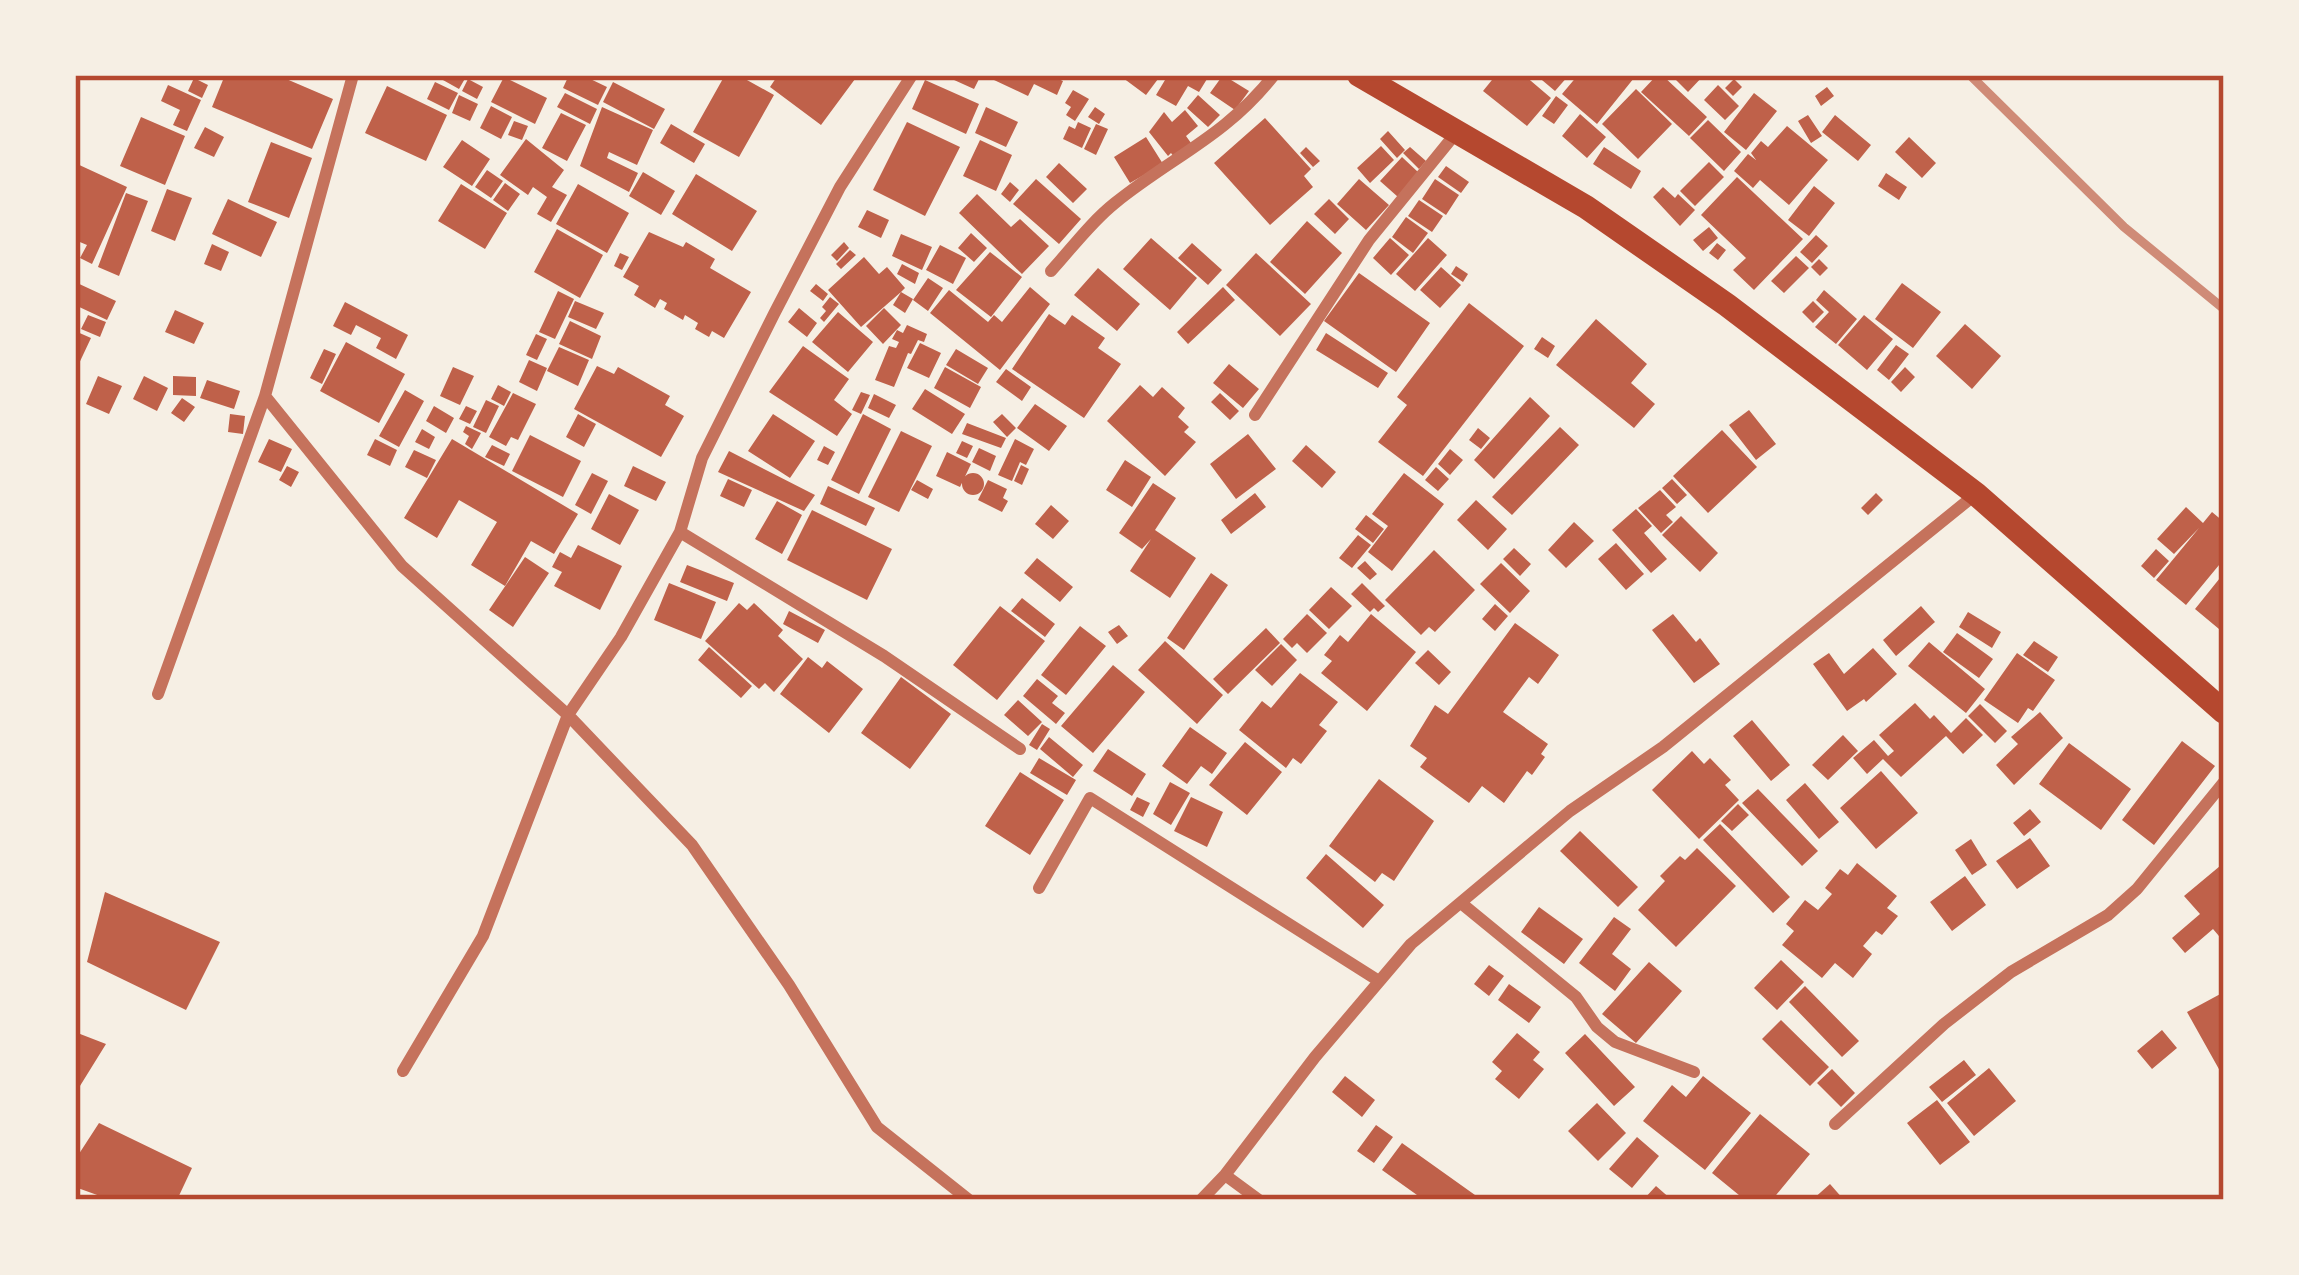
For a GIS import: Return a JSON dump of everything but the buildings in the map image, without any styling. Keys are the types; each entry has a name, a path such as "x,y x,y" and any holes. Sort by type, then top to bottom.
{"main road":[{"path":"1359,75 1586,208 1727,304 1976,494 2224,712"}],"street":[{"path":"158,694 265,396 353,75"},
{"path":"403,1071 483,936 568,715 621,638 680,532 701,458 753,355 841,187 912,75"},
{"path":"1051,271 1111,205 1187,156 1249,107 1274,75"},
{"path":"1255,415 1370,240 1457,132"},
{"path":"265,396 403,566 568,715 692,845 790,985 877,1127 969,1200"},
{"path":"1201,1200 1411,944 1570,811 1663,747 1976,494"},
{"path":"680,532 884,656 1020,748"},
{"path":"1835,1124 1994,985 2108,915 2137,889 2224,782"},
{"path":"1039,888 1090,798 1379,981"},
{"path":"1461,903 1576,997 1597,1027 1615,1042 1694,1072"},
{"path":"1225,1175 1259,1200"}],"railway":[{"path":"1970,75 2124,227 2224,309"}]}
